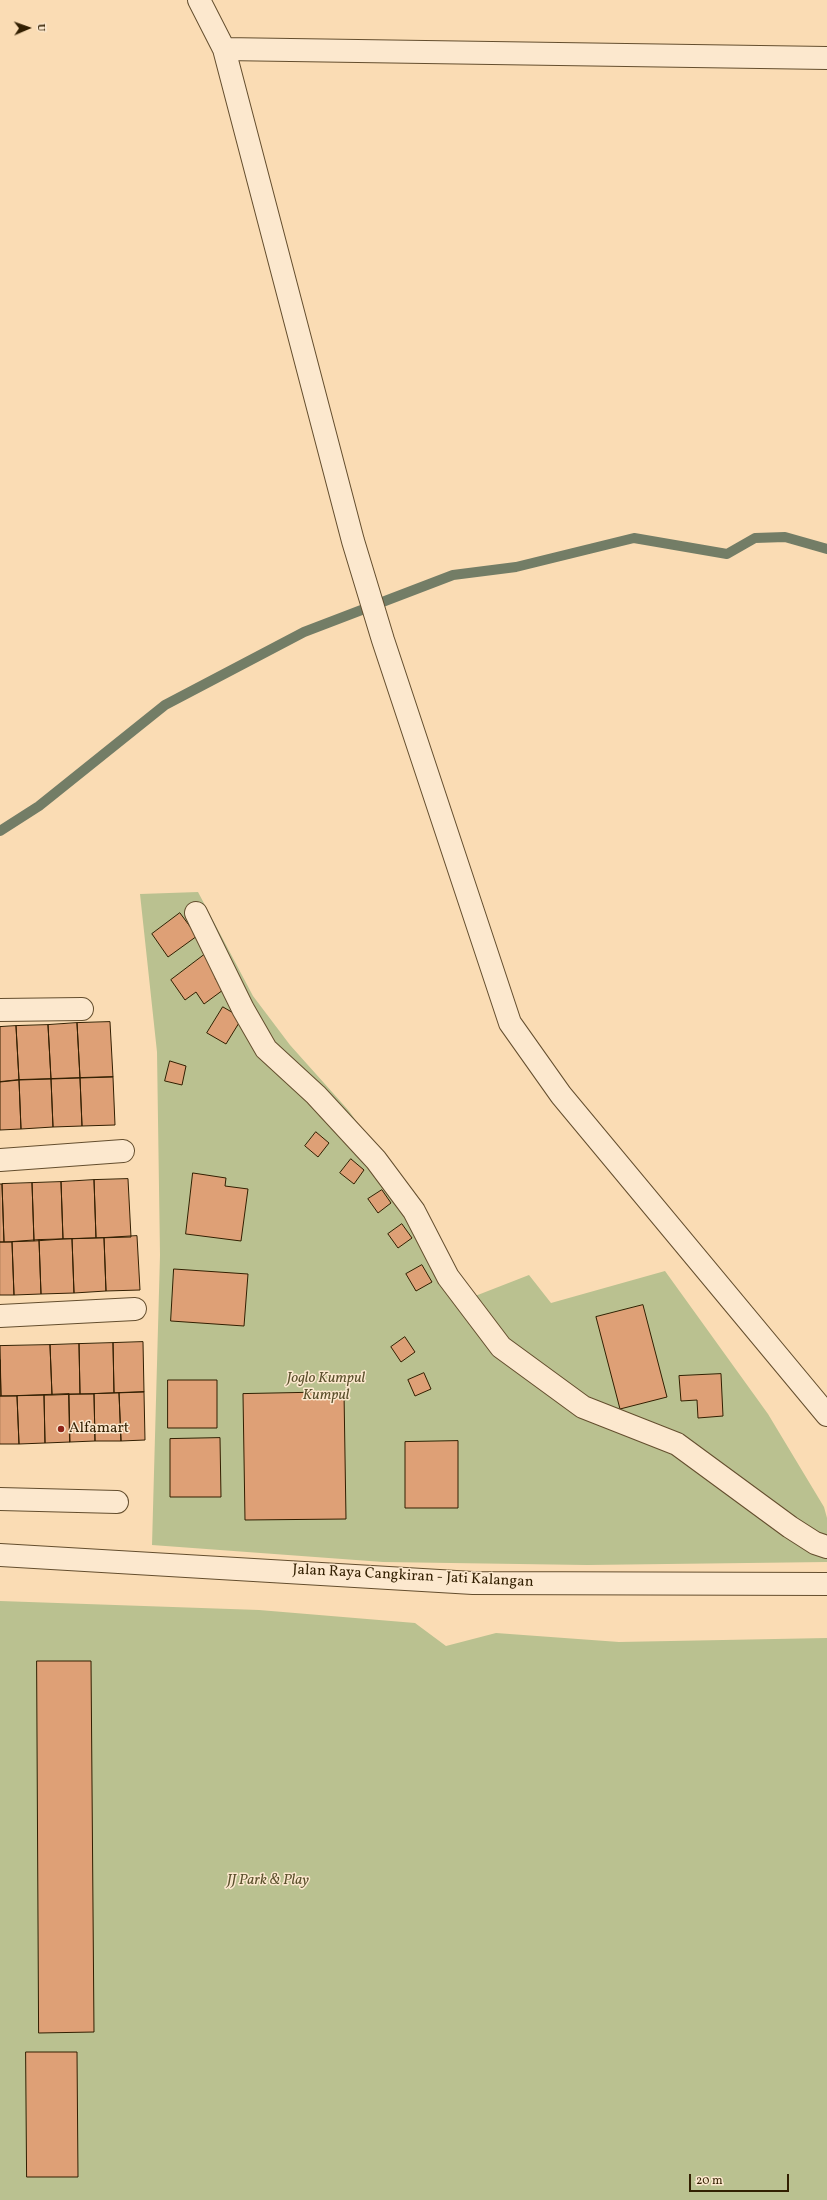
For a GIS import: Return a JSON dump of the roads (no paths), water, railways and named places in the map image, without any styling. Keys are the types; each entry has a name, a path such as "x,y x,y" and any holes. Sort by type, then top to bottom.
{"street":[{"path":"199,0 224,49 353,541 383,640 510,1023 561,1095 827,1414"},
{"path":"224,49 827,58"},
{"path":"196,913 242,1009 266,1049 316,1095 376,1160 414,1211 448,1277 501,1347 583,1407 677,1444 790,1527 815,1543 827,1547"},
{"path":"0,1010 82,1009"},
{"path":"0,1160 123,1151"},
{"path":"0,1316 135,1309"},
{"path":"0,1499 117,1502"},
{"name":"Jalan Raya Cangkiran - Jati Kalangan","path":"0,1555 474,1583 827,1584"}],"waterway":[{"path":"0,831 39,806 165,705 304,632 453,575 516,567 634,538 727,554 755,538 785,537 827,549"}],"place":[{"name":"Alfamart","path":"61,1429"}],"park label":[{"name":"Joglo Kumpul Kumpul","path":"326,1388"},
{"name":"JJ Park & Play","path":"268,1881"}]}
